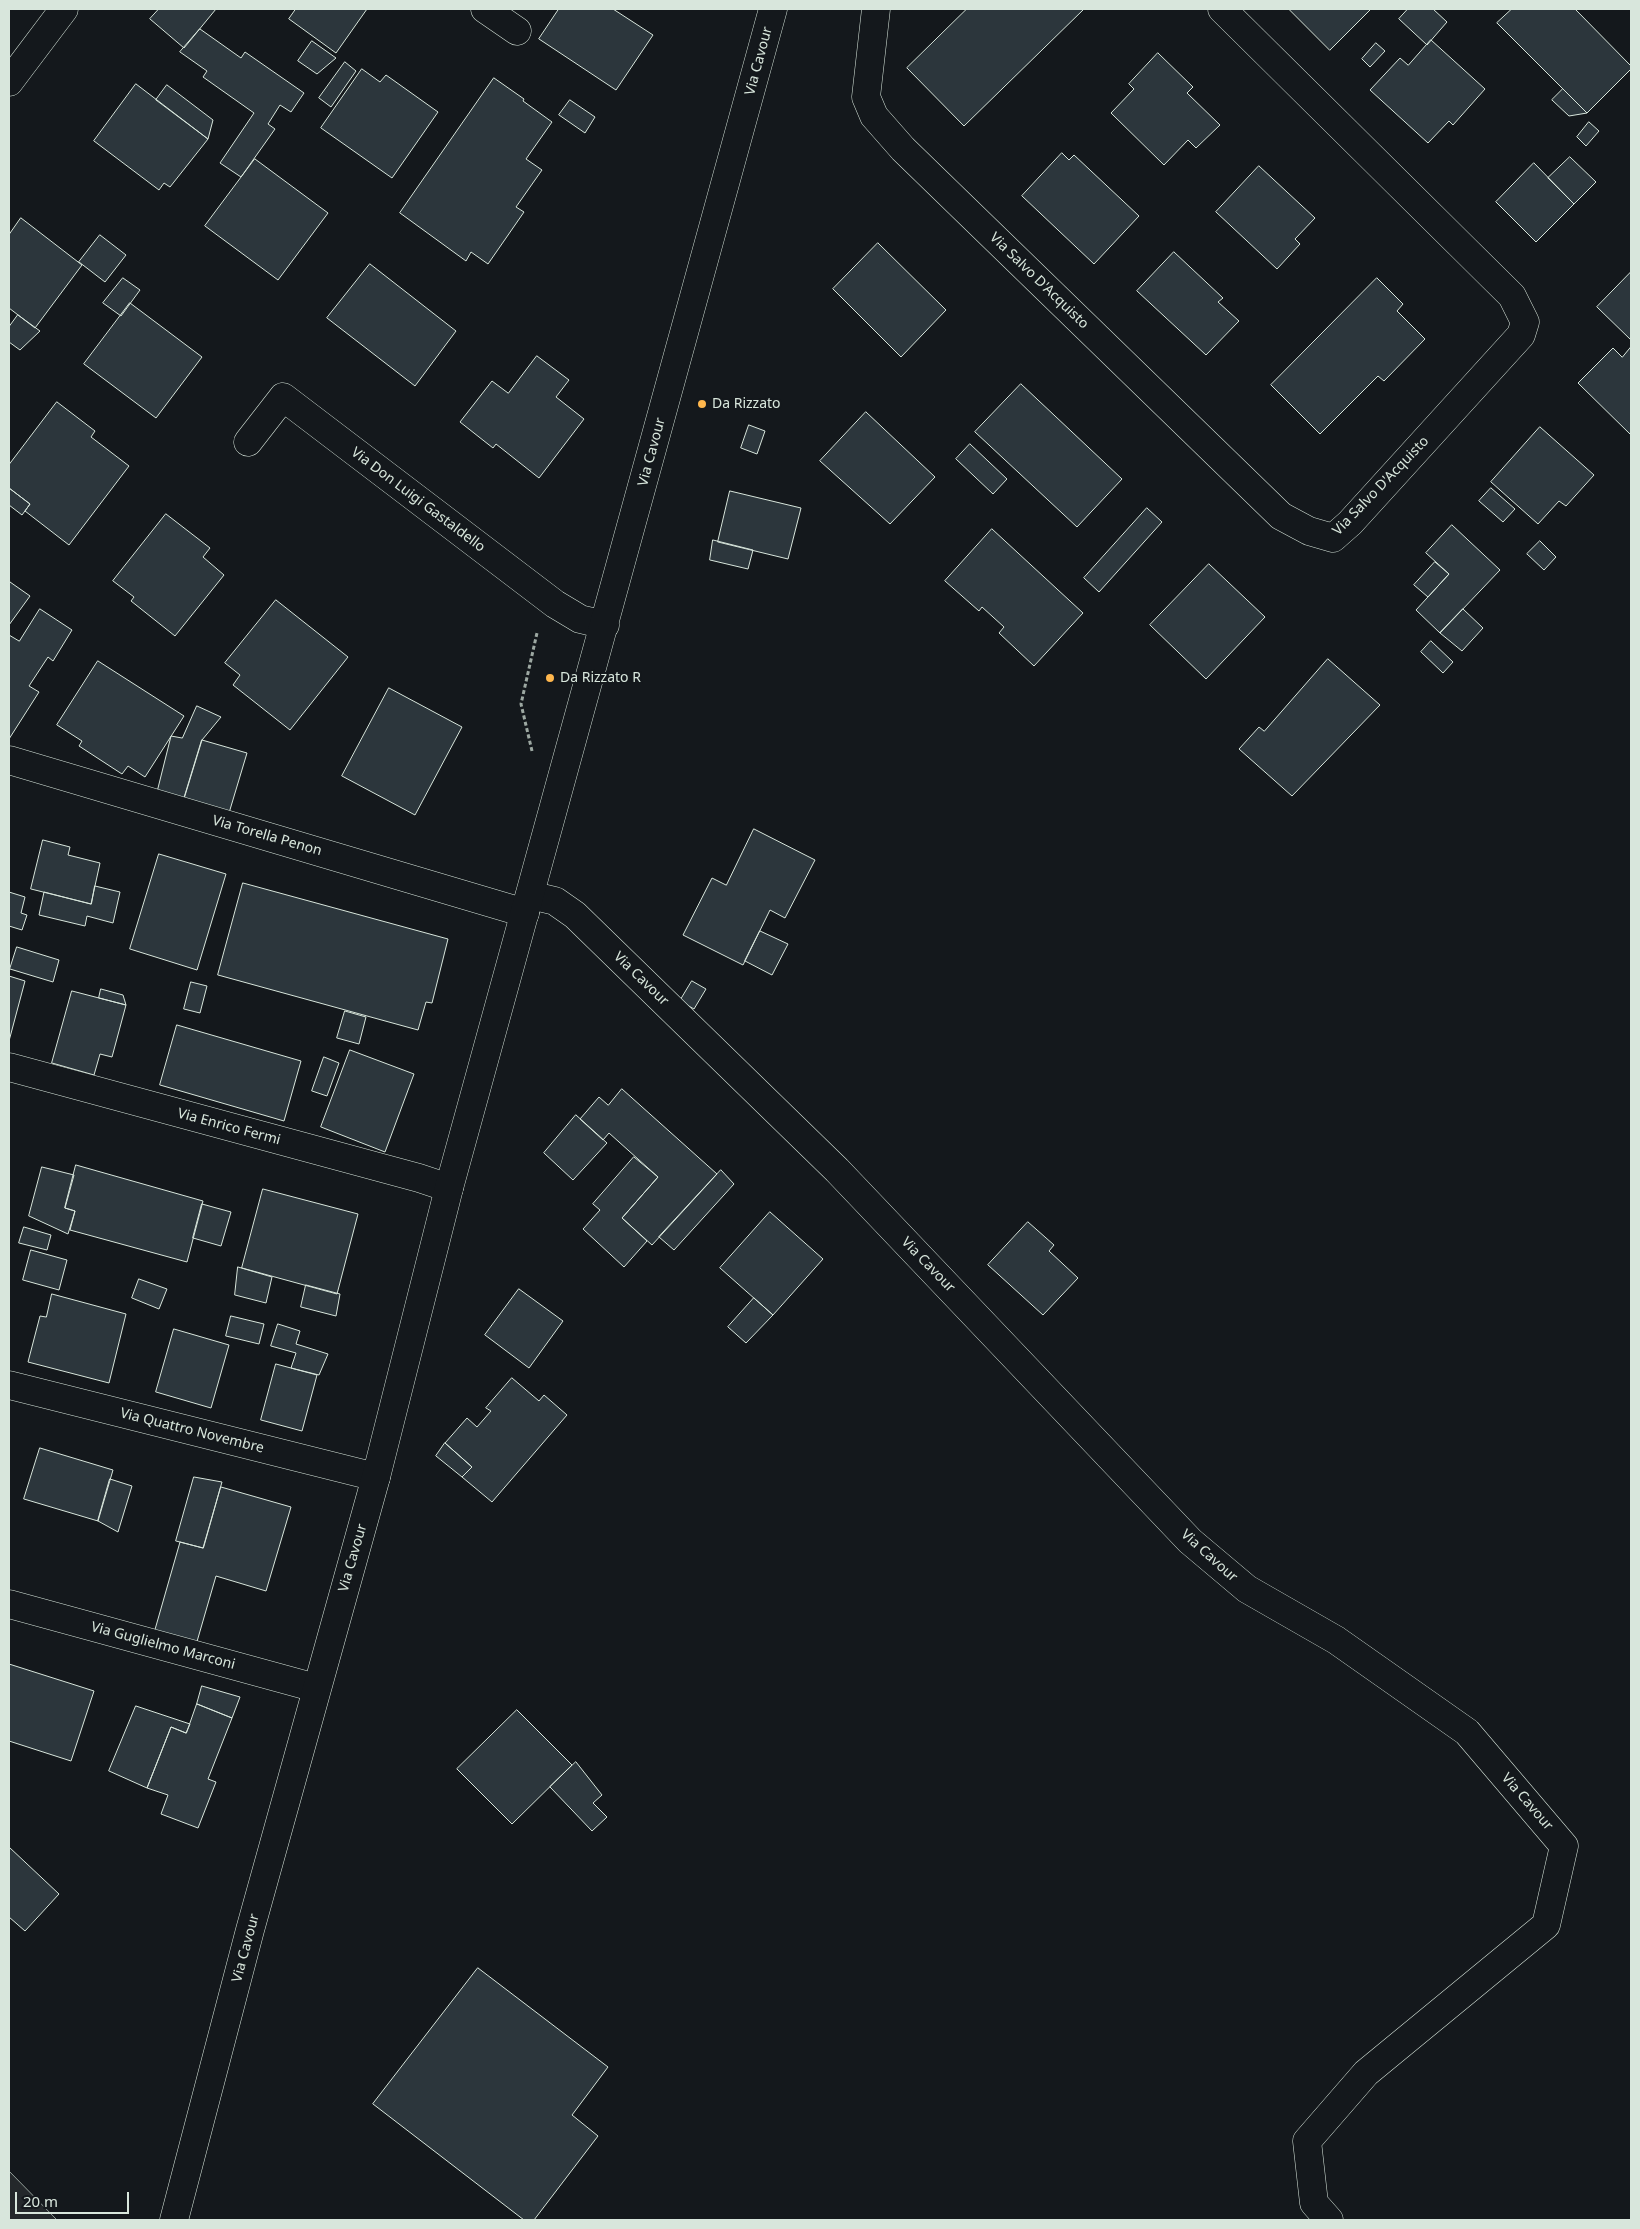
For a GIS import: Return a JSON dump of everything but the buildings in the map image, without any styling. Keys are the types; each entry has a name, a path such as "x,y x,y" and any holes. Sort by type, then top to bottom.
{"street":[{"path":"9,82 64,9"},
{"path":"485,9 517,31"},
{"name":"Via Cavour","path":"174,2220 316,1688 376,1477 450,1188 773,9"},
{"name":"Via Salvo D'Acquisto","path":"876,9 866,96 874,116 891,136 1281,516 1309,531 1333,538 1350,523 1521,335 1526,322 1512,296 1222,9"},
{"name":"Via Don Luigi Gastaldello","path":"248,442 283,397 554,604 580,619 605,625"},
{"name":"Via Torella Penon","path":"9,760 528,904"},
{"name":"Via Cavour","path":"528,904 555,902 575,915 837,1170 1190,1541 1247,1589 1336,1640 1467,1732 1564,1846 1546,1925 1366,2073 1307,2140 1314,2203 1330,2220"},
{"name":"Via Enrico Fermi","path":"9,1067 409,1175 450,1188"},
{"name":"Via Quattro Novembre","path":"9,1385 376,1477"},
{"name":"Via Guglielmo Marconi","path":"9,1604 316,1688"}],"shaded area":[{"path":"9,2171 57,2220 9,2220"}],"place":[{"name":"Da Rizzato","path":"702,404"},
{"name":"Da Rizzato R","path":"550,678"}]}
